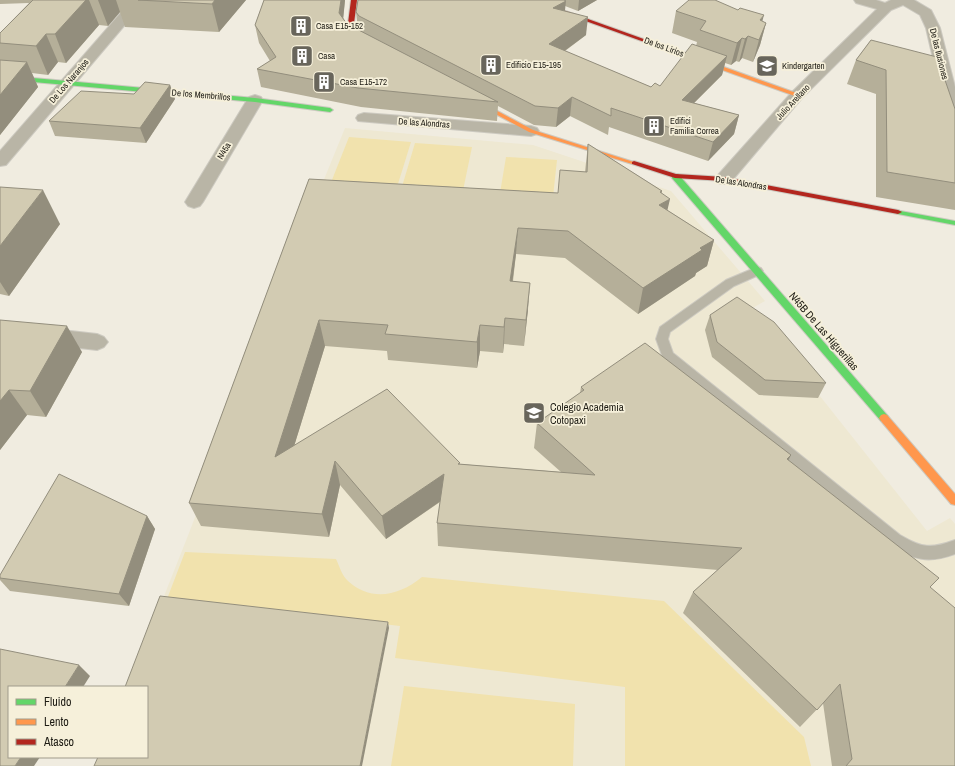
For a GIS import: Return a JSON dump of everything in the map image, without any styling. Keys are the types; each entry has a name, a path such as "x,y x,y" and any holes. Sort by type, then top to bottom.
{"street":[{"name":"De Los Naranjos","path":"0,162 139,0"},
{"path":"354,0 350,31 355,38 376,50"},
{"name":"De los Lirios","path":"530,0 797,95"},
{"path":"861,0 886,7"},
{"name":"Julio Arellano","path":"724,179 797,95 886,7 904,0"},
{"name":"De las Ilusiones","path":"904,0 926,13 933,28 955,119"},
{"name":"De los Membrillos","path":"0,77 255,100 330,110"},
{"name":"De las Alondras","path":"460,94 531,131 675,176 724,179 955,223"},
{"name":"N45a","path":"194,202 255,100"},
{"name":"De las Alondras","path":"364,118 531,131"},
{"name":"N45B De Las Higuerillas","path":"675,176 955,501"},
{"path":"0,331 97,342"}],"lane":[{"path":"757,271 730,283 664,330 662,339 667,354 895,540 915,552 928,554 955,547"}],"shaded area":[{"name":"Colegio Academia Cotopaxi","path":"345,128 533,145 671,191 765,301 751,309 927,531 950,518 955,524 955,766 96,766 148,758 148,686 128,686 189,533 316,199"},
{"path":"349,137 411,142 393,200 326,195"},
{"path":"415,143 472,147 460,205 398,200"},
{"path":"506,157 557,160 551,215 497,211"},
{"path":"185,552 336,559 342,573 348,581 357,588 375,594 385,594 404,589 422,577 664,601 804,737 811,766 625,766 625,687 395,658 400,626 167,599"},
{"path":"404,686 575,704 573,766 391,766"}],"building":[{"path":"33,0 86,0 55,34 46,34 36,46 0,43 0,33"},
{"path":"138,0 215,0 212,4"},
{"path":"264,0 341,0 339,13 347,24 498,102 358,88 257,69 276,57 255,25"},
{"path":"358,0 564,0 566,1 553,8 588,17 549,44 651,87 655,83 660,86 692,44 727,56 682,100 739,115 713,142 611,108 611,116 572,97 558,108 535,106 359,16 356,12"},
{"path":"689,0 715,0 738,10 740,8 764,15 760,20 766,23 759,40 748,36 745,39 742,38 737,43 700,30 706,21 676,11"},
{"path":"871,40 937,57 955,109 955,183 887,172 886,70 856,60"},
{"path":"0,60 27,62 0,95"},
{"path":"145,82 170,85 140,128 49,121 81,91 134,94"},
{"path":"588,144 662,191 660,192 670,199 659,205 714,240 700,248 702,250 643,288 568,231 518,228 510,281 530,283 526,320 505,318 504,327 480,325 477,342 385,334 388,325 319,320 275,457 387,389 460,463 458,464 595,475 537,423 584,390 581,387 645,343 791,455 787,459 939,578 930,587 955,608 955,766 846,766 852,759 840,684 817,710 693,592 742,548 437,523 444,474 382,516 335,461 322,514 189,503 309,179 558,193 560,170 587,172"},
{"path":"0,187 43,190 0,246"},
{"path":"737,297 774,322 826,383 765,380 717,342 710,315"},
{"path":"0,320 67,326 30,391 9,390 0,401"},
{"path":"59,474 147,516 119,594 0,578 0,575"},
{"path":"160,596 388,622 360,766 94,766 98,758 148,758 148,686 125,686"},
{"path":"0,649 79,665 66,686 8,686 8,758 20,758 15,766 0,766"}],"traffic: fast":[{"path":"0,77 255,100 330,110"},
{"path":"675,176 884,418"},
{"path":"898,212 955,223"}],"traffic: slow":[{"path":"677,52 797,95"},
{"path":"471,99 531,131 634,163"},
{"path":"884,418 955,501"}],"traffic: jam":[{"path":"354,0 350,31 355,38 367,45"},
{"path":"530,0 677,52"},
{"path":"634,163 675,176 724,179 898,212"}],"place":[{"name":"Casa E15-152","path":"301,26"},
{"name":"Casa","path":"302,56"},
{"name":"Edificio E15-195","path":"491,65"},
{"name":"Kindergarten","path":"767,66"},
{"name":"Casa E15-172","path":"324,82"},
{"name":"Edifici Familia Correa","path":"654,126"},
{"name":"Colegio Academia Cotopaxi","path":"534,413"}]}
